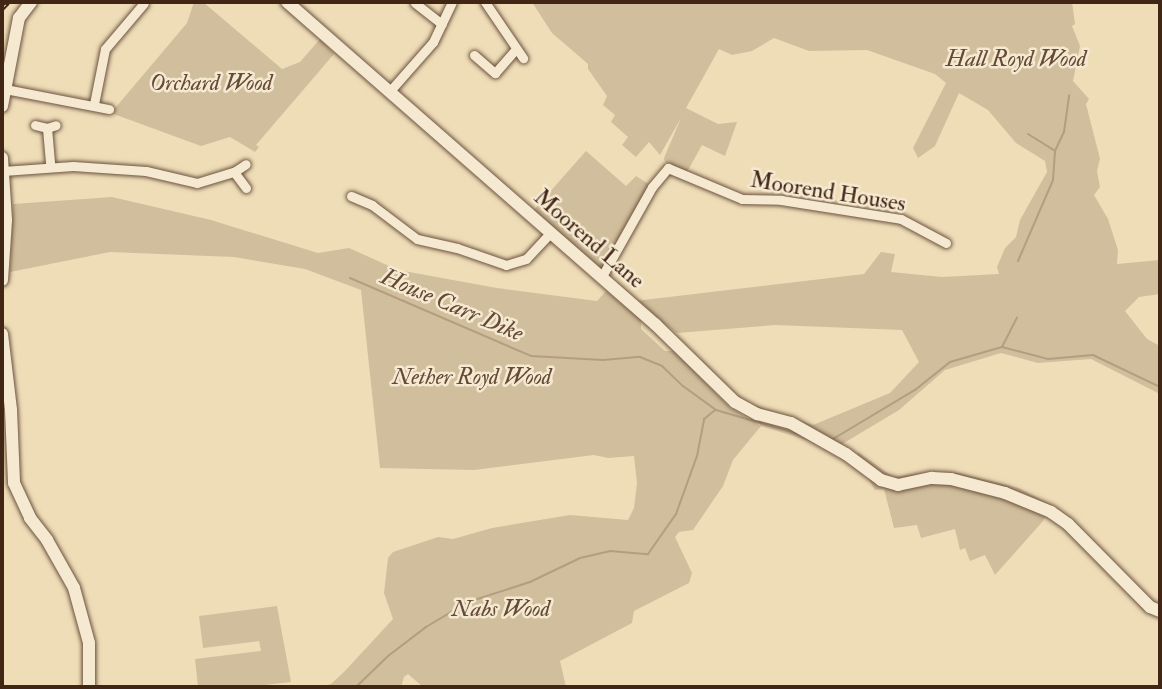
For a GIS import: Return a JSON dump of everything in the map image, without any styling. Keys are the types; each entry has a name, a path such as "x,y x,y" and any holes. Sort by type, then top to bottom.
{"street":[{"path":"2,106 19,18 31,2"},
{"name":"Moorend Lane","path":"287,2 671,339 735,402 757,414 791,423 846,454 881,480 898,485 932,478 951,479 1005,493 1051,512 1069,524 1150,607 1160,611"},
{"path":"389,92 423,56 452,2"},
{"path":"485,2 523,58"},
{"path":"94,104 105,49 144,3"},
{"path":"414,5 442,24"},
{"path":"474,55 495,73 516,49"},
{"path":"5,89 94,104 108,109"},
{"path":"36,125 51,126 50,166"},
{"path":"2,280 6,220 3,165 146,171 197,183 234,172 246,164"},
{"name":"Moorend Houses","path":"601,278 652,187 668,167 742,199 781,200 901,219 946,243"},
{"path":"234,172 246,188"},
{"path":"351,196 372,205 417,239 457,248 506,265 526,259 550,233"},
{"path":"2,334 11,410 14,483 30,518 47,540 74,588 89,643 89,687"}],"green space":[{"name":"Orchard Wood","path":"194,2 203,2 282,69 300,62 320,39 334,54 256,145 259,147 255,152 230,137 201,146 111,113 187,23"},
{"path":"532,2 1072,2 1075,24 1072,26 1080,46 1073,81 1089,99 1086,104 1100,159 1097,171 1100,187 1094,195 1108,219 1118,250 1117,264 1160,260 1160,294 1139,297 1125,311 1147,339 1160,346 1160,394 1091,359 1038,363 1001,353 945,370 899,410 839,446 813,442 761,426 733,460 723,486 693,530 679,532 675,537 692,573 689,583 634,611 632,623 560,661 566,687 423,687 408,674 401,687 319,687 331,684 393,619 384,593 388,558 393,552 438,537 453,539 492,528 570,515 628,520 634,508 637,483 634,456 608,458 594,455 474,470 380,468 361,290 305,269 234,257 110,252 10,272 13,204 112,197 211,220 318,253 349,248 398,270 497,288 597,301 606,291 641,320 641,329 665,351 674,351 730,408 760,425 754,405 813,425 890,393 919,362 902,330 775,325 677,333 635,301 864,274 881,252 895,254 891,272 942,277 999,274 997,267 1005,248 1016,237 1020,220 1047,172 1045,161 1016,143 988,110 959,93 935,146 918,158 913,148 946,83 935,74 867,50 809,51 774,38 752,51 732,55 719,49 686,108 718,124 737,122 725,156 702,145 687,172 665,162 664,158 681,118 660,155 649,142 636,157 622,145 628,137 611,122 615,115 603,105 607,96 588,69 588,64 552,33"},
{"path":"586,151 626,186 636,176 650,185 602,270 533,211"},
{"path":"858,452 893,477 931,472 959,473 1019,488 1051,505 1043,521 995,575 985,555 970,561 965,548 960,550 955,529 921,538 917,525 894,528 884,489 875,490 857,458"},
{"path":"277,606 291,682 247,687 198,687 195,659 261,651 259,641 203,648 199,616"}],"waterway":[{"path":"1018,261 1053,180 1055,151 1064,132 1069,95"},
{"path":"1028,134 1054,150"},
{"name":"House Carr Dike","path":"350,278 531,356 603,360 640,357 662,366 683,386 716,410 801,435"},
{"path":"1002,347 1017,318"},
{"name":"House Carr Dike","path":"833,439 915,390 950,362 1002,347 1048,359 1093,355 1160,387"},
{"path":"356,687 388,656 426,627 468,602 530,582 580,558 610,551 648,554 676,514 697,456 704,419 715,410"}],"railway":[{"path":"2,8 8,2"}],"park label":[{"name":"Hall Royd Wood","path":"1016,59"},
{"name":"Nether Royd Wood","path":"472,377"},
{"name":"Nabs Wood","path":"501,609"}]}
